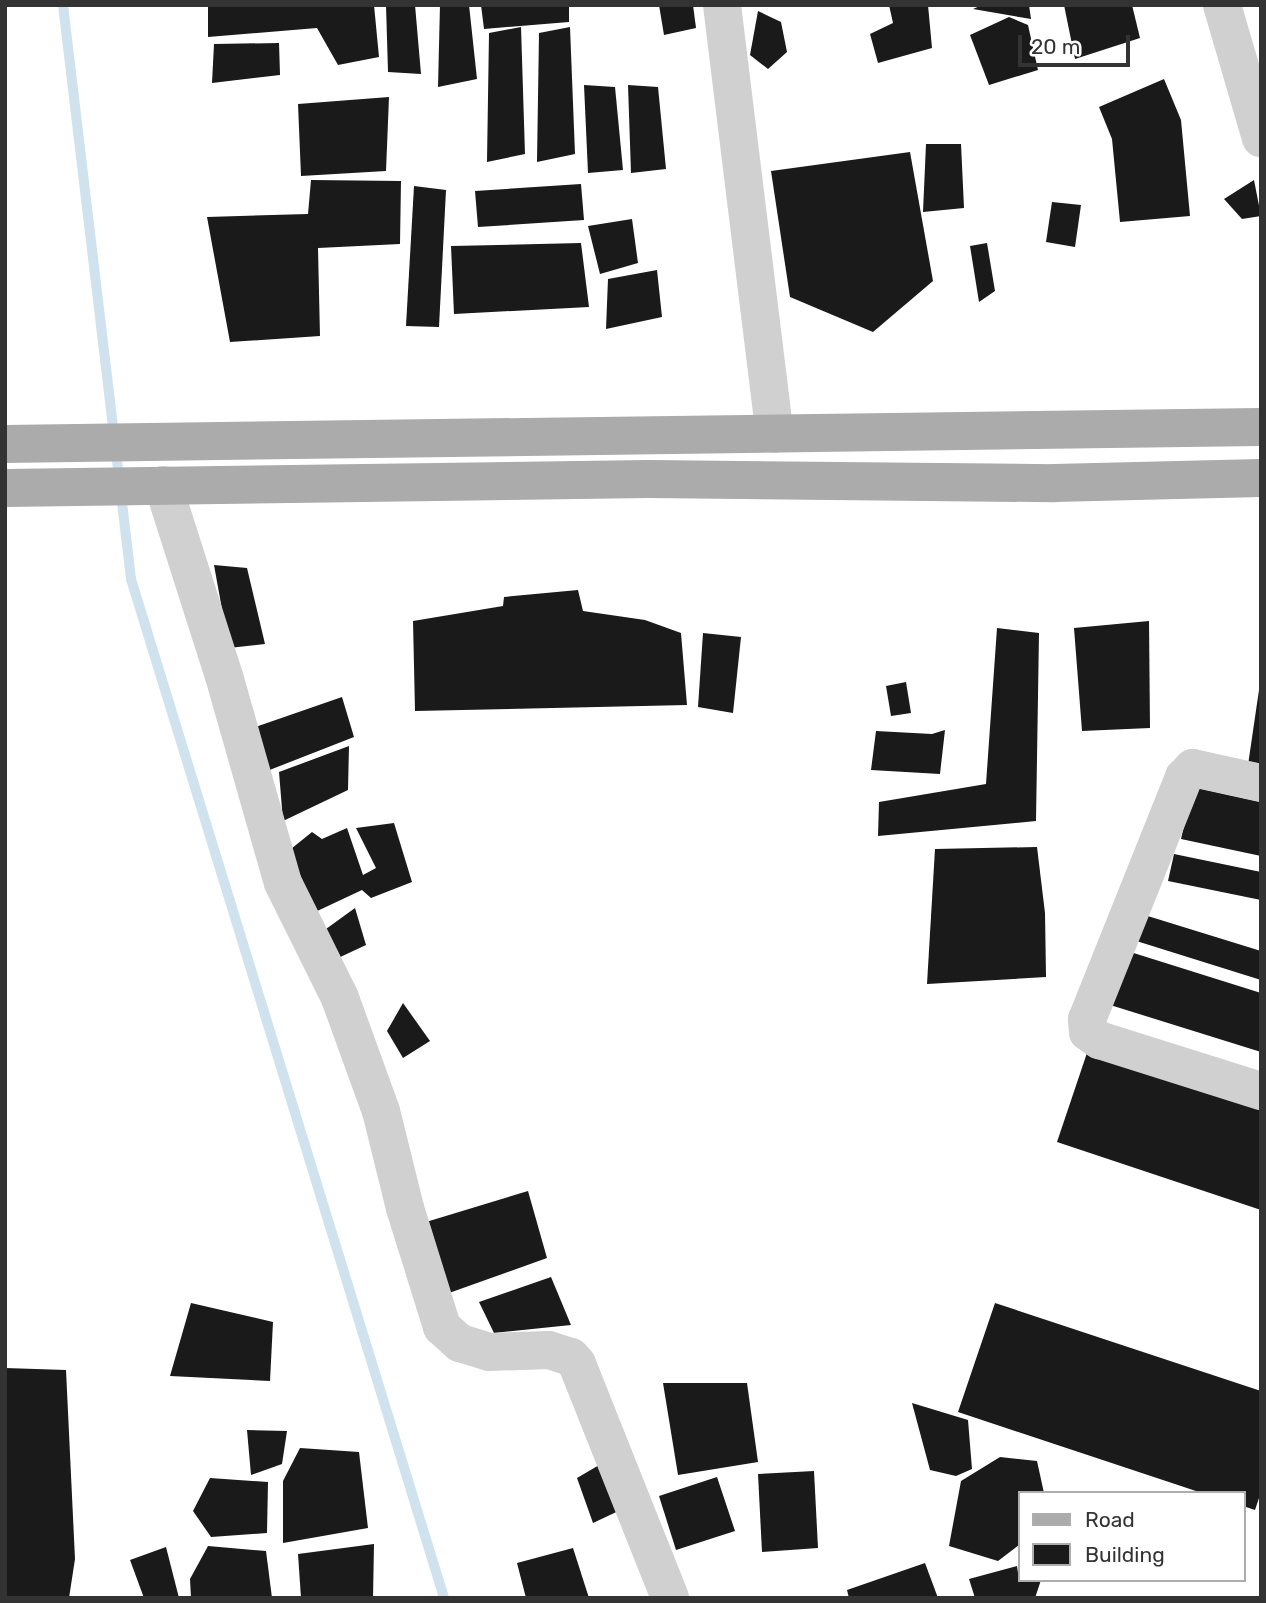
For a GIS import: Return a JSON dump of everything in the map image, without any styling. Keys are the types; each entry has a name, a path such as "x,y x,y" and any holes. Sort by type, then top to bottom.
{"main road":[{"path":"5,444 1261,427"},
{"path":"5,488 635,479 1054,483 1261,478"}],"street":[{"path":"722,5 775,435"},
{"path":"1222,5 1255,99 1261,138"},
{"path":"163,485 224,676 283,883 345,1010 380,1111 405,1208 442,1327 460,1343 489,1352 549,1350 571,1357 578,1364 670,1598"},
{"path":"1261,783 1193,768 1184,777 1087,1019 1088,1032 1099,1040 1261,1091"}],"building":[{"path":"208,5 374,5 379,57 338,65 317,28 208,37"},
{"path":"386,5 415,5 421,74 388,72"},
{"path":"440,5 469,5 477,79 438,87"},
{"path":"481,5 569,5 569,22 484,29"},
{"path":"659,5 693,5 696,28 664,35"},
{"path":"889,5 928,5 932,48 878,63 870,34 893,23"},
{"path":"982,5 1029,5 1031,19 973,9"},
{"path":"1064,5 1132,5 1140,38 1075,59"},
{"path":"758,11 781,22 787,52 768,69 750,55"},
{"path":"1009,17 1028,25 1038,70 989,85 970,35"},
{"path":"521,27 525,154 487,162 489,33"},
{"path":"570,27 575,154 537,162 539,33"},
{"path":"279,43 280,75 212,83 214,44"},
{"path":"1164,79 1181,120 1190,216 1120,222 1112,139 1099,107"},
{"path":"584,85 615,87 623,170 588,173"},
{"path":"628,85 658,87 666,169 631,173"},
{"path":"389,97 386,171 301,176 298,104"},
{"path":"926,144 961,144 964,208 923,212"},
{"path":"910,152 933,281 873,332 790,297 771,171"},
{"path":"311,180 401,181 400,244 318,248 320,336 230,342 207,217 308,214"},
{"path":"1254,180 1261,216 1242,219 1224,199"},
{"path":"581,184 584,220 478,227 475,191"},
{"path":"414,186 446,190 439,327 406,326"},
{"path":"1052,202 1081,205 1075,247 1046,242"},
{"path":"632,219 638,263 600,274 588,226"},
{"path":"581,243 589,307 454,314 451,246"},
{"path":"987,243 995,291 979,302 970,246"},
{"path":"657,270 662,317 606,329 608,279"},
{"path":"214,565 247,568 265,644 229,648"},
{"path":"578,590 583,611 645,620 681,633 687,705 415,711 413,621 503,606 504,597"},
{"path":"1149,621 1150,728 1082,731 1074,628"},
{"path":"997,628 1039,633 1036,821 878,836 879,802 986,784"},
{"path":"703,633 741,637 733,713 698,707"},
{"path":"906,682 911,713 891,716 886,686"},
{"path":"1261,690 1261,768 1248,765"},
{"path":"342,697 354,737 267,771 250,729"},
{"path":"945,730 940,774 871,770 876,731 932,734"},
{"path":"349,746 348,790 283,821 279,772"},
{"path":"1193,787 1261,802 1261,856 1181,839"},
{"path":"394,823 412,882 371,898 362,890 313,913 286,853 312,832 322,839 347,828 363,875 376,868 356,828"},
{"path":"1037,847 1045,913 1046,977 927,984 935,849"},
{"path":"1174,854 1261,872 1261,900 1168,881"},
{"path":"355,908 366,945 336,959 326,929"},
{"path":"1138,913 1261,951 1261,980 1130,939"},
{"path":"1124,950 1261,993 1261,1052 1107,1004"},
{"path":"403,1003 430,1041 403,1058 387,1031"},
{"path":"1090,1044 1261,1101 1261,1210 1057,1142"},
{"path":"528,1191 547,1258 449,1293 426,1222"},
{"path":"551,1277 571,1325 494,1333 479,1302"},
{"path":"191,1303 273,1322 270,1381 170,1376"},
{"path":"995,1303 1261,1391 1261,1492 1255,1510 1245,1507 1245,1491 1196,1491 958,1412"},
{"path":"5,1368 66,1370 75,1559 69,1598 5,1598"},
{"path":"663,1383 747,1383 758,1462 678,1475"},
{"path":"912,1403 968,1420 972,1469 956,1476 930,1470"},
{"path":"247,1430 287,1431 282,1464 251,1475"},
{"path":"300,1448 359,1452 368,1528 283,1543 283,1481"},
{"path":"1000,1457 1037,1461 1044,1491 1018,1491 1018,1546 998,1561 949,1546 961,1481"},
{"path":"606,1461 627,1507 593,1523 577,1478"},
{"path":"814,1471 818,1548 762,1552 758,1474"},
{"path":"717,1477 735,1531 676,1550 659,1496"},
{"path":"210,1478 268,1482 267,1533 211,1537 193,1511"},
{"path":"374,1544 373,1598 301,1598 298,1554"},
{"path":"208,1546 266,1551 272,1598 191,1598 190,1579"},
{"path":"166,1547 179,1598 144,1598 130,1560"},
{"path":"573,1548 589,1598 526,1598 517,1563"},
{"path":"925,1563 938,1598 849,1598 847,1590"},
{"path":"1017,1566 1018,1582 1040,1582 1035,1598 975,1598 969,1579"}],"waterway":[{"path":"63,5 131,579 444,1598"}]}
